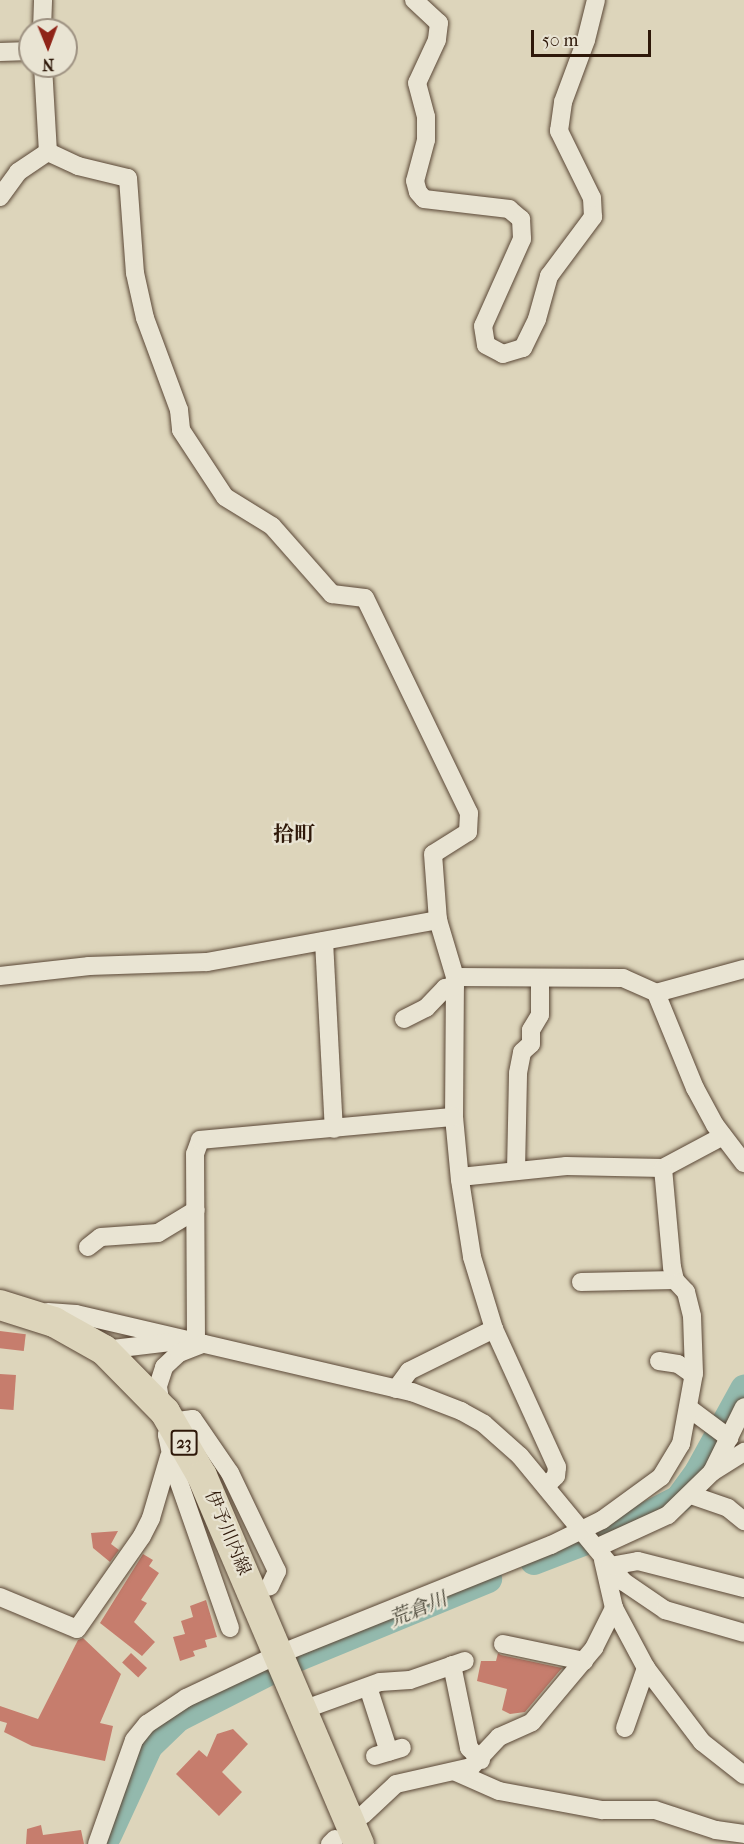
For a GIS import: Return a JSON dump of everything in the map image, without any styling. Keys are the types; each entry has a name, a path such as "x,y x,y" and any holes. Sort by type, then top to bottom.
{"main road":[{"name":"伊予川内線","path":"10,1307 54,1322 104,1350 168,1417 202,1476 298,1706 341,1842"}],"street":[{"path":"42,18 43,0"},
{"path":"414,0 439,23 437,40 417,83 426,117 426,140 415,181 418,192 424,199 509,209 521,219 522,239 483,326 486,345 503,354 523,348 537,319 549,276 593,217 592,198 559,131 563,102 586,40 596,0"},
{"path":"0,52 18,51"},
{"path":"44,78 48,152"},
{"path":"0,197 18,172 48,152"},
{"path":"48,152 78,166 128,178 135,273 145,318 179,410 181,430 225,497 272,526 332,594 365,598 469,813 468,832 433,854 438,920 455,982 454,1117 460,1177 472,1257 494,1329 557,1467 556,1476 548,1485"},
{"path":"0,976 88,966 207,962 438,920"},
{"path":"324,940 334,1129"},
{"path":"404,1019 426,1008 445,988 455,982 623,978 656,993 744,969"},
{"path":"516,1171 518,1072 522,1052 531,1044 531,1030 540,1015 540,980"},
{"path":"656,993 695,1088 723,1136 744,1163"},
{"path":"195,1342 195,1154 200,1140 454,1117"},
{"path":"460,1177 612,1164 663,1168 723,1136"},
{"path":"663,1168 675,1280 686,1292 692,1316 694,1375 690,1409 681,1444 661,1477 602,1520 594,1547 614,1608 646,1668 702,1742 744,1775"},
{"path":"88,1247 101,1237 158,1233 196,1210"},
{"path":"581,1282 675,1280"},
{"path":"10,1307 76,1314 396,1389 440,1402 484,1424 548,1485 594,1547 624,1582 665,1610 744,1633"},
{"path":"396,1389 409,1371 494,1329"},
{"path":"104,1350 195,1342"},
{"path":"195,1342 164,1367 158,1393 168,1417 167,1435 170,1452 228,1604 230,1628"},
{"path":"659,1362 678,1364 694,1375"},
{"path":"712,1472 744,1407"},
{"path":"690,1409 729,1438"},
{"path":"168,1417 193,1419 224,1464 276,1571 270,1586"},
{"path":"0,1597 77,1629 151,1518 170,1452"},
{"path":"97,1844 127,1755 147,1724 186,1698 278,1657 594,1547 668,1515 712,1472 744,1452"},
{"path":"691,1495 728,1508 744,1521"},
{"path":"594,1547 638,1561 744,1588"},
{"path":"363,1815 396,1784 456,1772 481,1760 499,1737 542,1714 584,1661 614,1608"},
{"path":"503,1644 584,1661"},
{"path":"298,1706 368,1687 410,1680 458,1663 469,1748 481,1760"},
{"path":"625,1728 646,1668"},
{"path":"368,1687 389,1752"},
{"path":"456,1772 499,1791 602,1810 655,1810 735,1837"}],"building":[{"path":"0,1331 26,1334 24,1351 0,1348"},
{"path":"0,1374 16,1375 14,1410 0,1409"},
{"path":"118,1531 111,1544 119,1550 110,1562 93,1548 91,1533"},
{"path":"143,1554 153,1560 149,1566 159,1573 141,1600 147,1603 134,1622 155,1642 142,1656 100,1623"},
{"path":"206,1600 217,1637 205,1640 207,1647 193,1651 195,1656 180,1661 173,1637 185,1634 181,1621 193,1617 190,1606"},
{"path":"83,1638 121,1674 100,1723 113,1726 105,1761 32,1746 4,1732 7,1723 0,1721 0,1706 38,1719 78,1640"},
{"path":"131,1653 147,1668 138,1678 122,1663"},
{"path":"498,1653 562,1668 525,1712 510,1714 502,1710 507,1689 477,1681 481,1661 496,1661"},
{"path":"233,1729 248,1744 222,1772 242,1792 219,1816 176,1774 199,1750 207,1757 217,1734"},
{"path":"41,1825 43,1835 81,1830 84,1844 26,1844 27,1829"}],"waterway":[{"name":"荒倉川","path":"534,1561 635,1522 679,1499 699,1471 744,1389"},
{"name":"荒倉川","path":"108,1835 149,1746 178,1718 294,1659 488,1579"}],"district":[{"name":"拾町","path":"294,834"}]}
